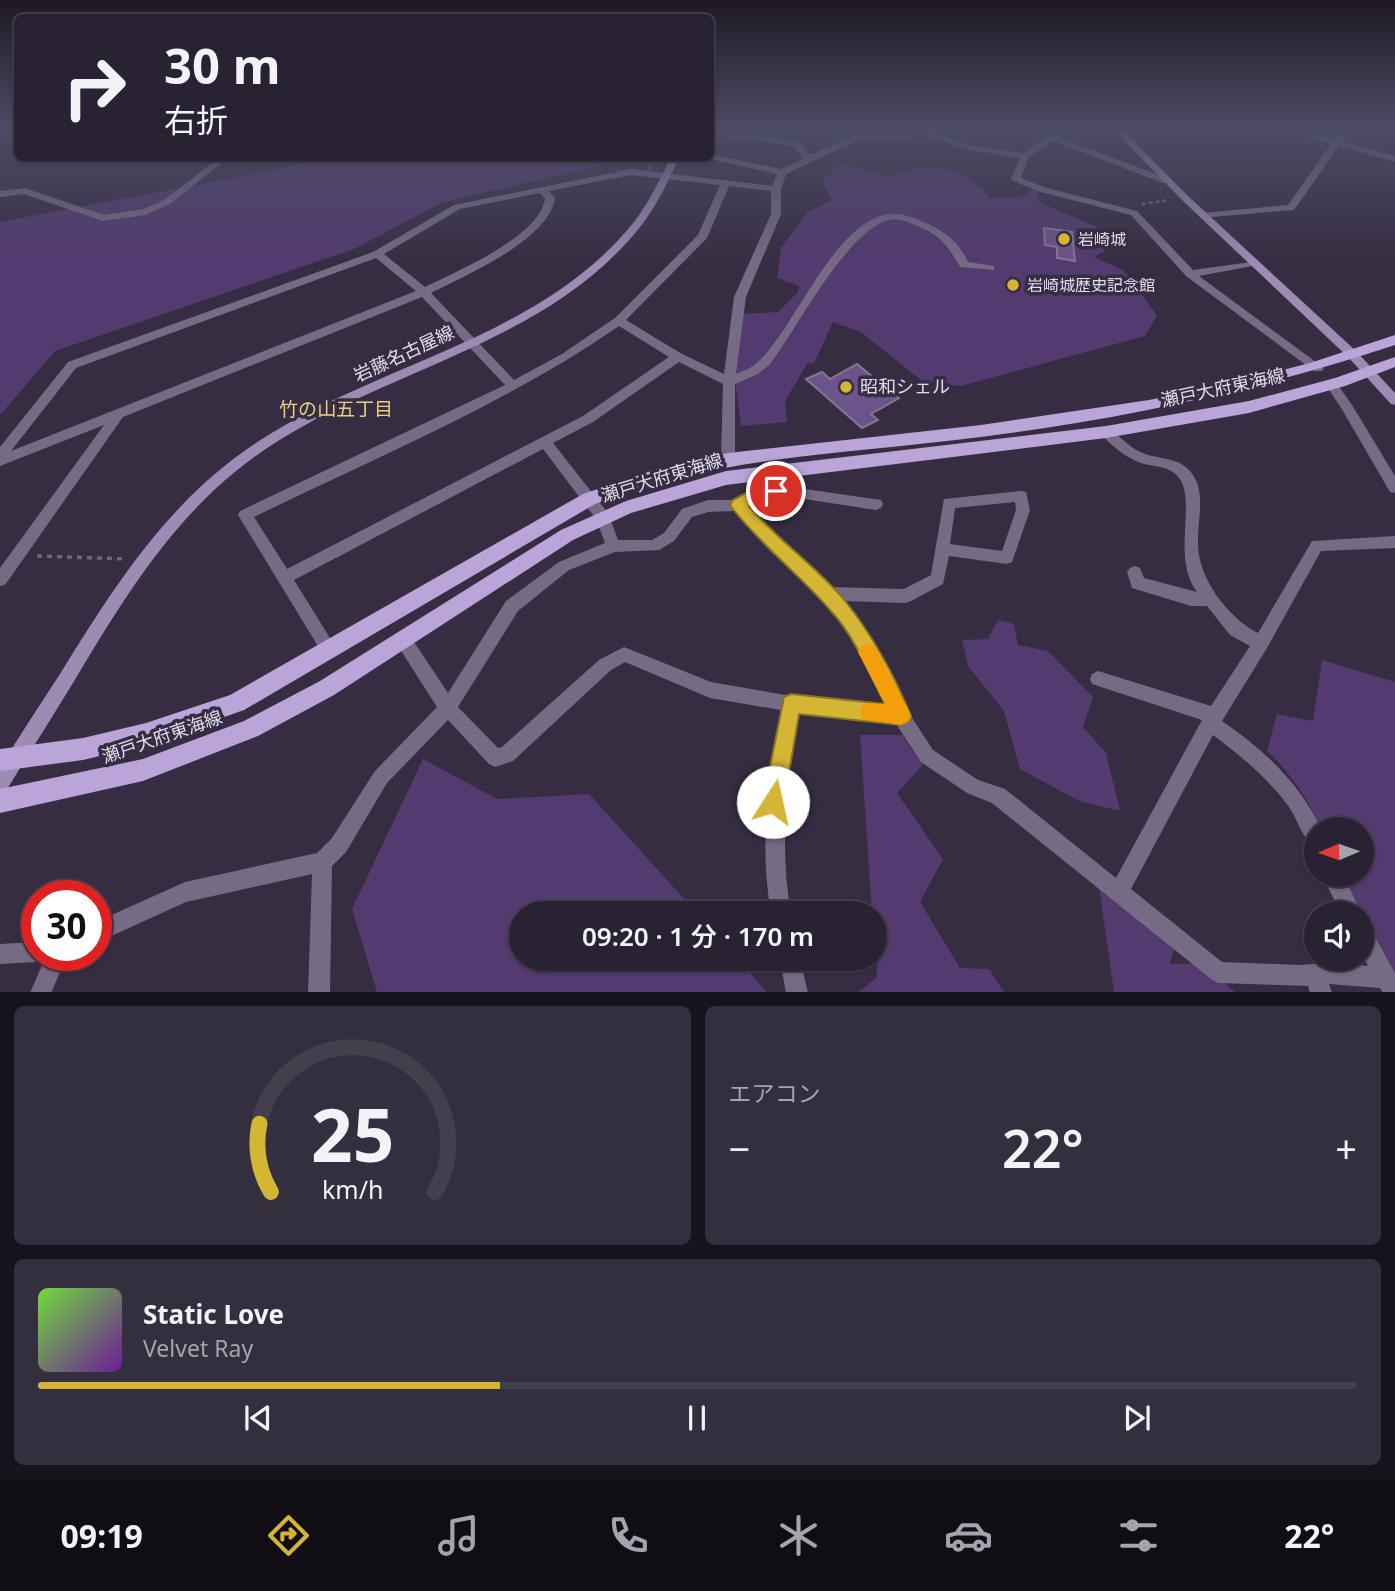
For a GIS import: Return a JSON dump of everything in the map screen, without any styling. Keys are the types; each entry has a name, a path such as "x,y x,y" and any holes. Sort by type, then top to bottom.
{"main road":[{"name":"岩藤名古屋線","path":"0,785 8,760 121,588 162,534 212,484 264,444 325,410 522,317 572,285 635,228 656,197 668,172"},
{"path":"1158,172 1352,354 1395,401"},
{"name":"瀬戸大府東海線","path":"8,760 83,749 146,734 236,703 589,499 628,483 675,469 728,459 1088,416 1228,390 1318,368 1395,340"},
{"name":"瀬戸大府東海線","path":"0,801 143,770 250,729 327,688 567,535 603,517 673,492 726,478 1106,432 1249,407 1331,384 1395,362"}],"street":[{"path":"0,194 25,191 103,218 145,212 167,202 205,172"},
{"path":"0,456 72,365 377,254 457,206 542,191 617,172"},
{"path":"649,172 666,177 776,189"},
{"path":"728,459 729,383 740,297 776,214 776,189 782,172"},
{"path":"1019,172 1016,179 1044,190 1123,208 1133,213 1190,274 1318,368"},
{"path":"1143,172 1166,181"},
{"path":"1203,216 1291,208 1317,172"},
{"path":"330,651 245,515 513,386 566,357 619,321 703,236 726,183"},
{"path":"0,461 424,292 473,267 535,225 547,212 550,198 542,191"},
{"path":"729,383 764,364 849,243 869,226 885,218 902,217 932,229 946,236 958,248 964,265 990,268"},
{"path":"377,254 424,292 513,386"},
{"path":"1190,274 1254,263"},
{"path":"619,321 678,357 729,383"},
{"path":"286,577 589,419 678,357"},
{"path":"1331,384 1395,488"},
{"path":"0,580 118,415"},
{"path":"1106,432 1126,450 1141,458 1175,465 1188,478 1193,500 1190,545 1198,582 1236,630 1261,643"},
{"path":"545,442 603,517 604,527 614,546"},
{"path":"112,926 185,892 322,862 339,845 381,777 448,708 513,606 565,566 614,546 654,546 669,537 687,513 708,506 738,505 761,491 791,492 876,504"},
{"path":"826,594 906,596 939,579 949,503 1021,496 1023,510 1007,558 943,549"},
{"path":"738,505 838,606 859,635 901,716 927,756 973,787 998,796 1218,972 1301,976 1319,984 1337,973 1390,984"},
{"path":"1118,893 1212,719 1261,643 1317,545 1395,542"},
{"path":"1135,572 1137,583 1191,599 1212,599"},
{"path":"404,640 448,708 495,758 508,755 606,665 624,654 710,690 791,704 901,716"},
{"path":"1098,679 1212,719 1280,778 1307,817"},
{"path":"778,901 773,876 773,802 791,704"},
{"path":"319,992 322,862"},
{"path":"0,954 21,952"},
{"path":"1374,955 1390,984"},
{"path":"40,992 50,971"},
{"path":"793,971 797,992"}],"path":[{"path":"1123,208 1185,198"},
{"path":"17,555 142,560"}],"shaded area":[{"path":"263,172 572,172 443,202 354,249 55,351 0,415 0,222"},
{"path":"832,172 874,172 889,176 902,172 958,172 983,189 989,198 1026,196 1034,187 1042,188 1036,196 1041,203 1104,230 1116,244 1094,257 1123,270 1157,315 1145,336 961,386 922,381 861,332 833,322 814,363 807,364 785,401 787,422 741,426 735,379 742,314 778,312 798,292 799,286 777,278 781,248 807,213 832,200 822,182"},
{"path":"998,620 1014,624 1018,645 1048,651 1093,697 1083,727 1106,753 1120,811 1079,801 1020,769 1004,711 968,666 962,640 988,639"},
{"path":"1322,660 1395,682 1395,973 1374,935 1374,901 1355,901 1348,887 1374,887 1374,817 1315,817 1298,787 1267,751 1277,714 1313,721"},
{"path":"860,735 902,735 923,765 897,793 943,859 920,902 960,968 989,969 1004,992 858,992 877,977 877,971 887,971 887,901 871,901"},
{"path":"423,759 497,799 589,794 686,901 509,901 509,971 748,971 767,992 377,992 352,909"},
{"path":"1099,887 1174,949 1170,964 1199,963 1235,992 1114,992"}],"building":[{"path":"1044,228 1072,232 1075,261 1057,258 1057,247 1045,245"},
{"path":"857,364 899,398 871,414 878,420 862,428 806,379 822,372 830,379"}],"slow traffic":[{"path":"867,652 901,716 869,712"}],"place":[{"name":"岩崎城","path":"1064,239"},
{"name":"岩崎城歴史記念館","path":"1013,285"},
{"name":"昭和シェル","path":"846,387"}],"district":[{"name":"竹の山五丁目","path":"336,409"}],"route":[{"path":"773,802 791,704 901,716 859,635 838,606 738,505 761,491 776,491"}]}
